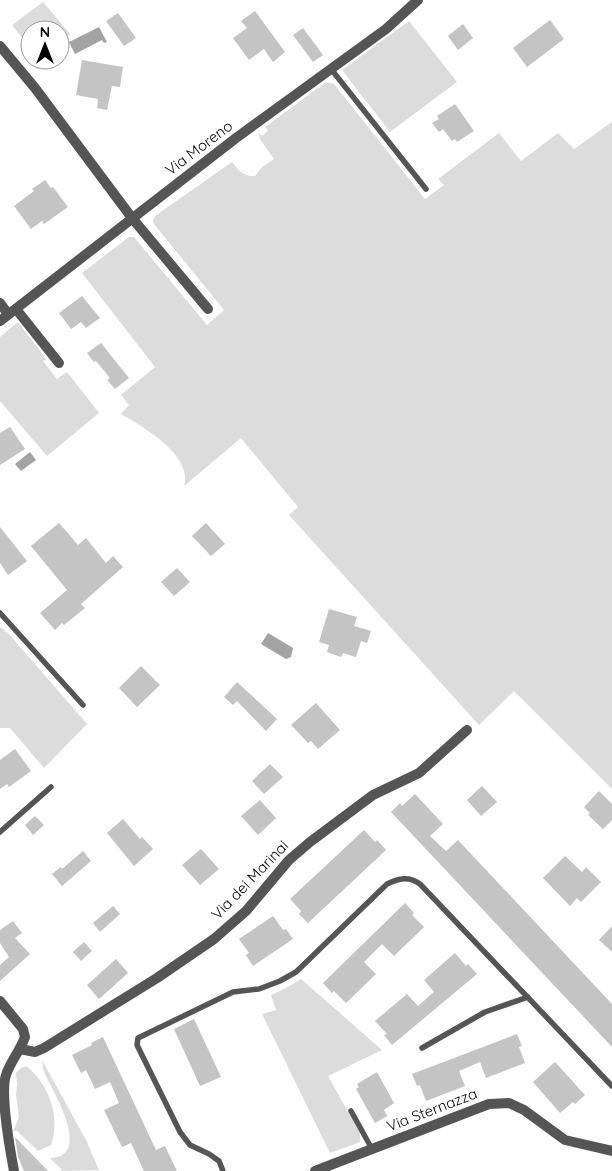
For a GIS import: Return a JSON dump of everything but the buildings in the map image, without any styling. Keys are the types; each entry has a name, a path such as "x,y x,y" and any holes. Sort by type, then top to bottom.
{"street":[{"name":"Via Moreno","path":"8,314 236,138 386,29 418,0"},
{"path":"0,46 35,88 132,218 208,310"},
{"path":"0,303 8,314 59,363"},
{"name":"Via dei Marinai","path":"20,1049 35,1052 44,1048 157,978 214,939 246,911 289,860 310,842 373,795 419,773 467,730"},
{"path":"0,1001 23,1029 25,1037 5,1076 3,1086 9,1145 14,1171"},
{"name":"Via Sternazza","path":"315,1171 489,1104 508,1103 524,1110 565,1140 612,1151"}],"lane":[{"path":"331,69 426,189"},
{"path":"0,614 84,705"},
{"path":"0,832 51,787"},
{"path":"223,1171 219,1161 190,1145 180,1132 137,1045 138,1038 233,992 259,989 296,972 387,884 405,878 414,879 420,884 612,1086"},
{"path":"422,1048 485,1012 528,997"},
{"path":"351,1111 372,1149"}],"shaded area":[{"path":"43,2 58,20 20,20 20,35 12,25"},
{"path":"409,21 457,82 390,132 342,70"},
{"path":"99,27 107,42 104,43 102,40 75,54 70,42"},
{"path":"326,82 334,84 425,199 444,185 438,179 499,133 521,161 558,133 574,149 612,122 612,789 514,691 479,725 289,515 298,507 241,438 184,486 185,475 174,453 153,434 121,414 129,405 121,395 155,367 82,273 129,237 134,237 207,325 224,310 154,224 155,216 232,162 242,173 248,176 255,176 262,167 274,159 260,139 258,132 262,136 268,131 265,127"},
{"path":"18,322 46,359 43,361 57,379 67,372 99,413 47,456 0,401 0,337"},
{"path":"30,452 36,460 21,471 15,464"},
{"path":"0,627 8,633 87,724 44,768 10,728 0,728"},
{"path":"268,633 293,648 291,657 286,659 261,644"},
{"path":"301,979 382,1050 328,1076 360,1133 360,1142 330,1153 262,1014 276,1010 271,995"},
{"path":"42,1060 86,1140 99,1170 61,1171 50,1158 63,1155 69,1147 70,1136 62,1109 45,1074"},
{"path":"26,1066 34,1073 47,1091 54,1113 54,1135 51,1145 38,1151 16,1130 13,1132 19,1117 16,1073"}]}
